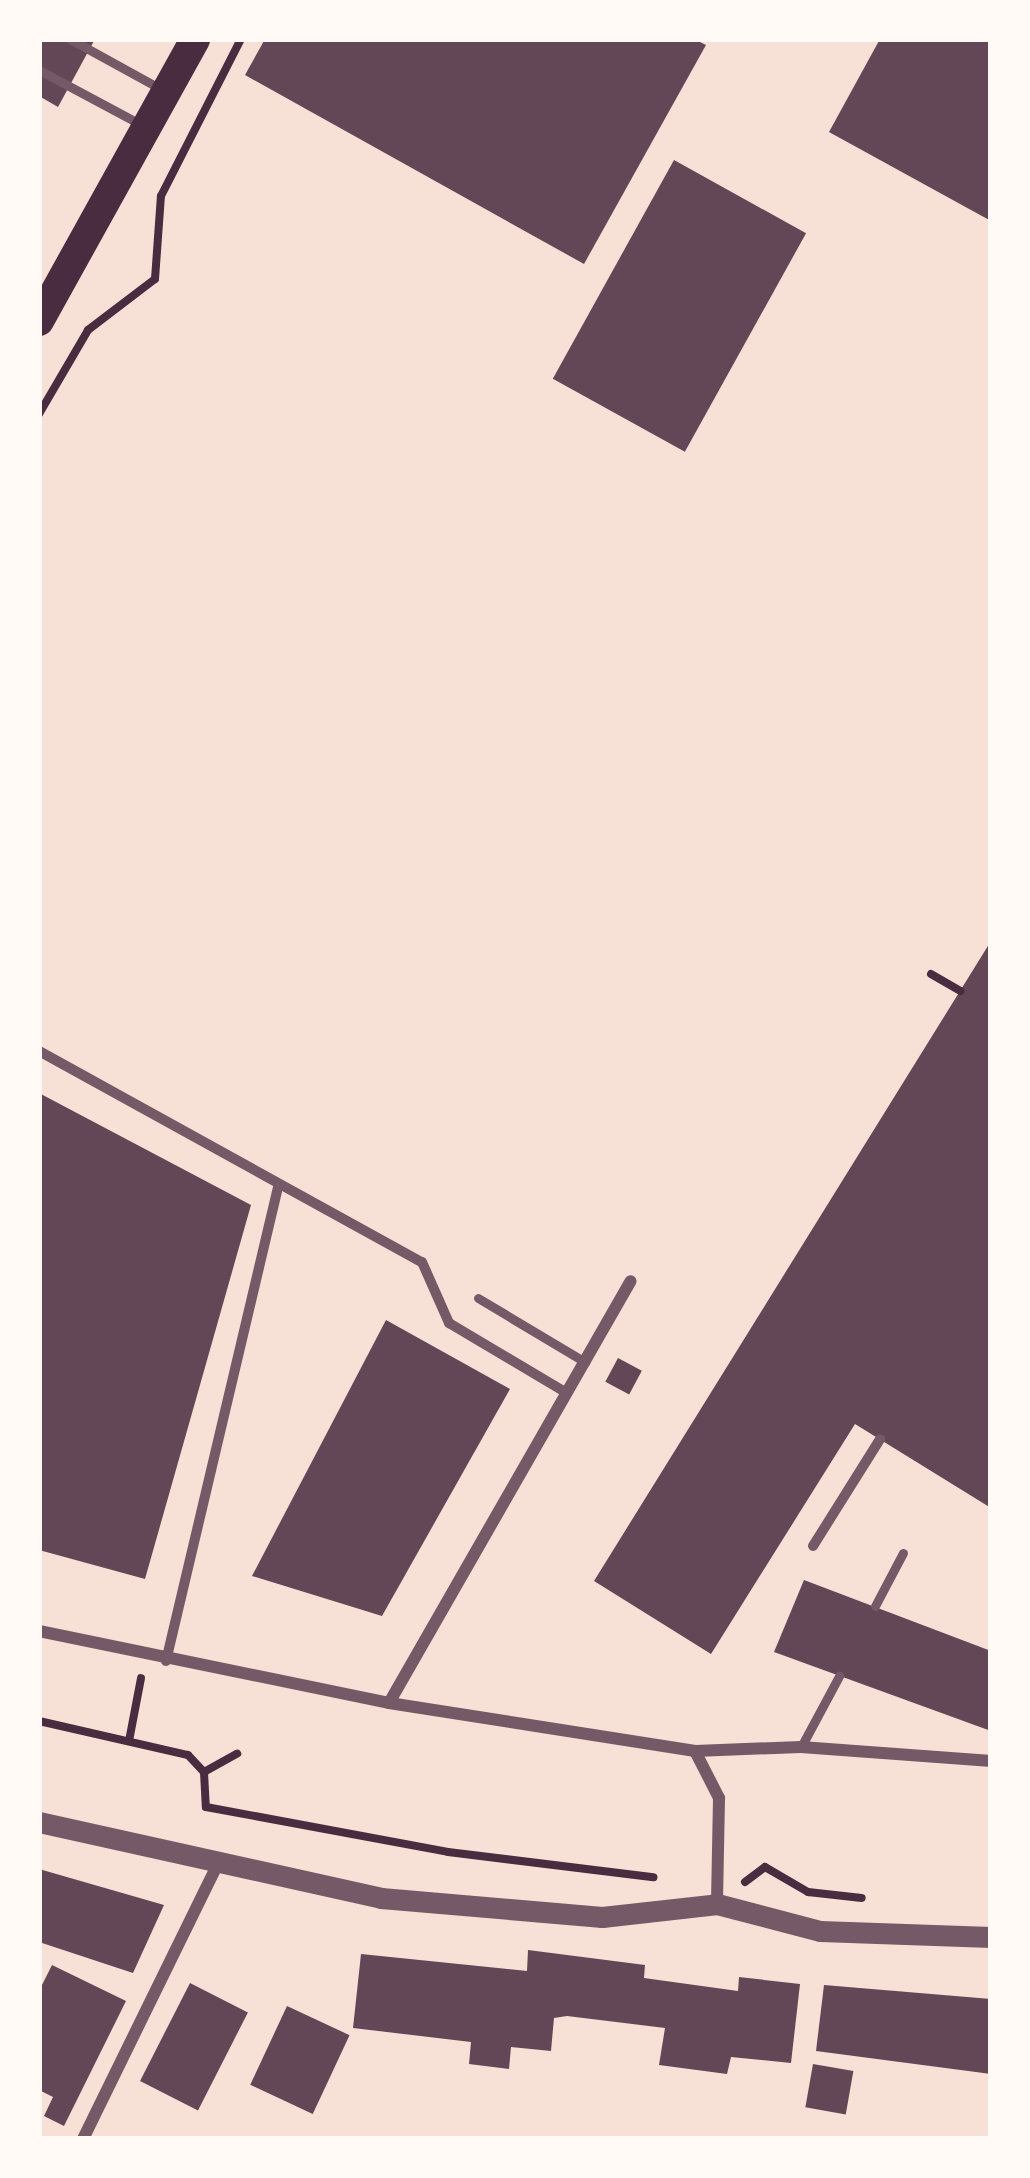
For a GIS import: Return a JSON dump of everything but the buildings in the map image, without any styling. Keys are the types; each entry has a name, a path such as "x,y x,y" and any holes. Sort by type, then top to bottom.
{"main road":[{"path":"39,321 195,39"}],"street":[{"path":"39,1051 422,1262 449,1322 568,1393"},
{"path":"166,1661 278,1186"},
{"path":"389,1703 632,1281"},
{"path":"813,1546 880,1439"},
{"path":"39,1631 166,1661 389,1703 695,1751 801,1747 991,1761"},
{"path":"695,1751 719,1798 717,1904"},
{"path":"39,1822 217,1865 498,1912 602,1918 717,1904 820,1930 991,1937"},
{"path":"83,2139 217,1865"}],"lane":[{"path":"70,39 166,92"},
{"path":"39,70 146,128"},
{"path":"478,1298 585,1362"},
{"path":"875,1606 903,1552"},
{"path":"801,1747 838,1676"}],"path":[{"path":"39,414 88,330 155,279 161,196 242,39"},
{"path":"932,974 960,991"},
{"path":"129,1742 142,1669 164,1672 166,1661"},
{"path":"39,1721 188,1755 205,1772 206,1807 448,1852 653,1877"},
{"path":"205,1772 237,1754"},
{"path":"717,1904 765,1867 808,1892 869,1898"}]}
